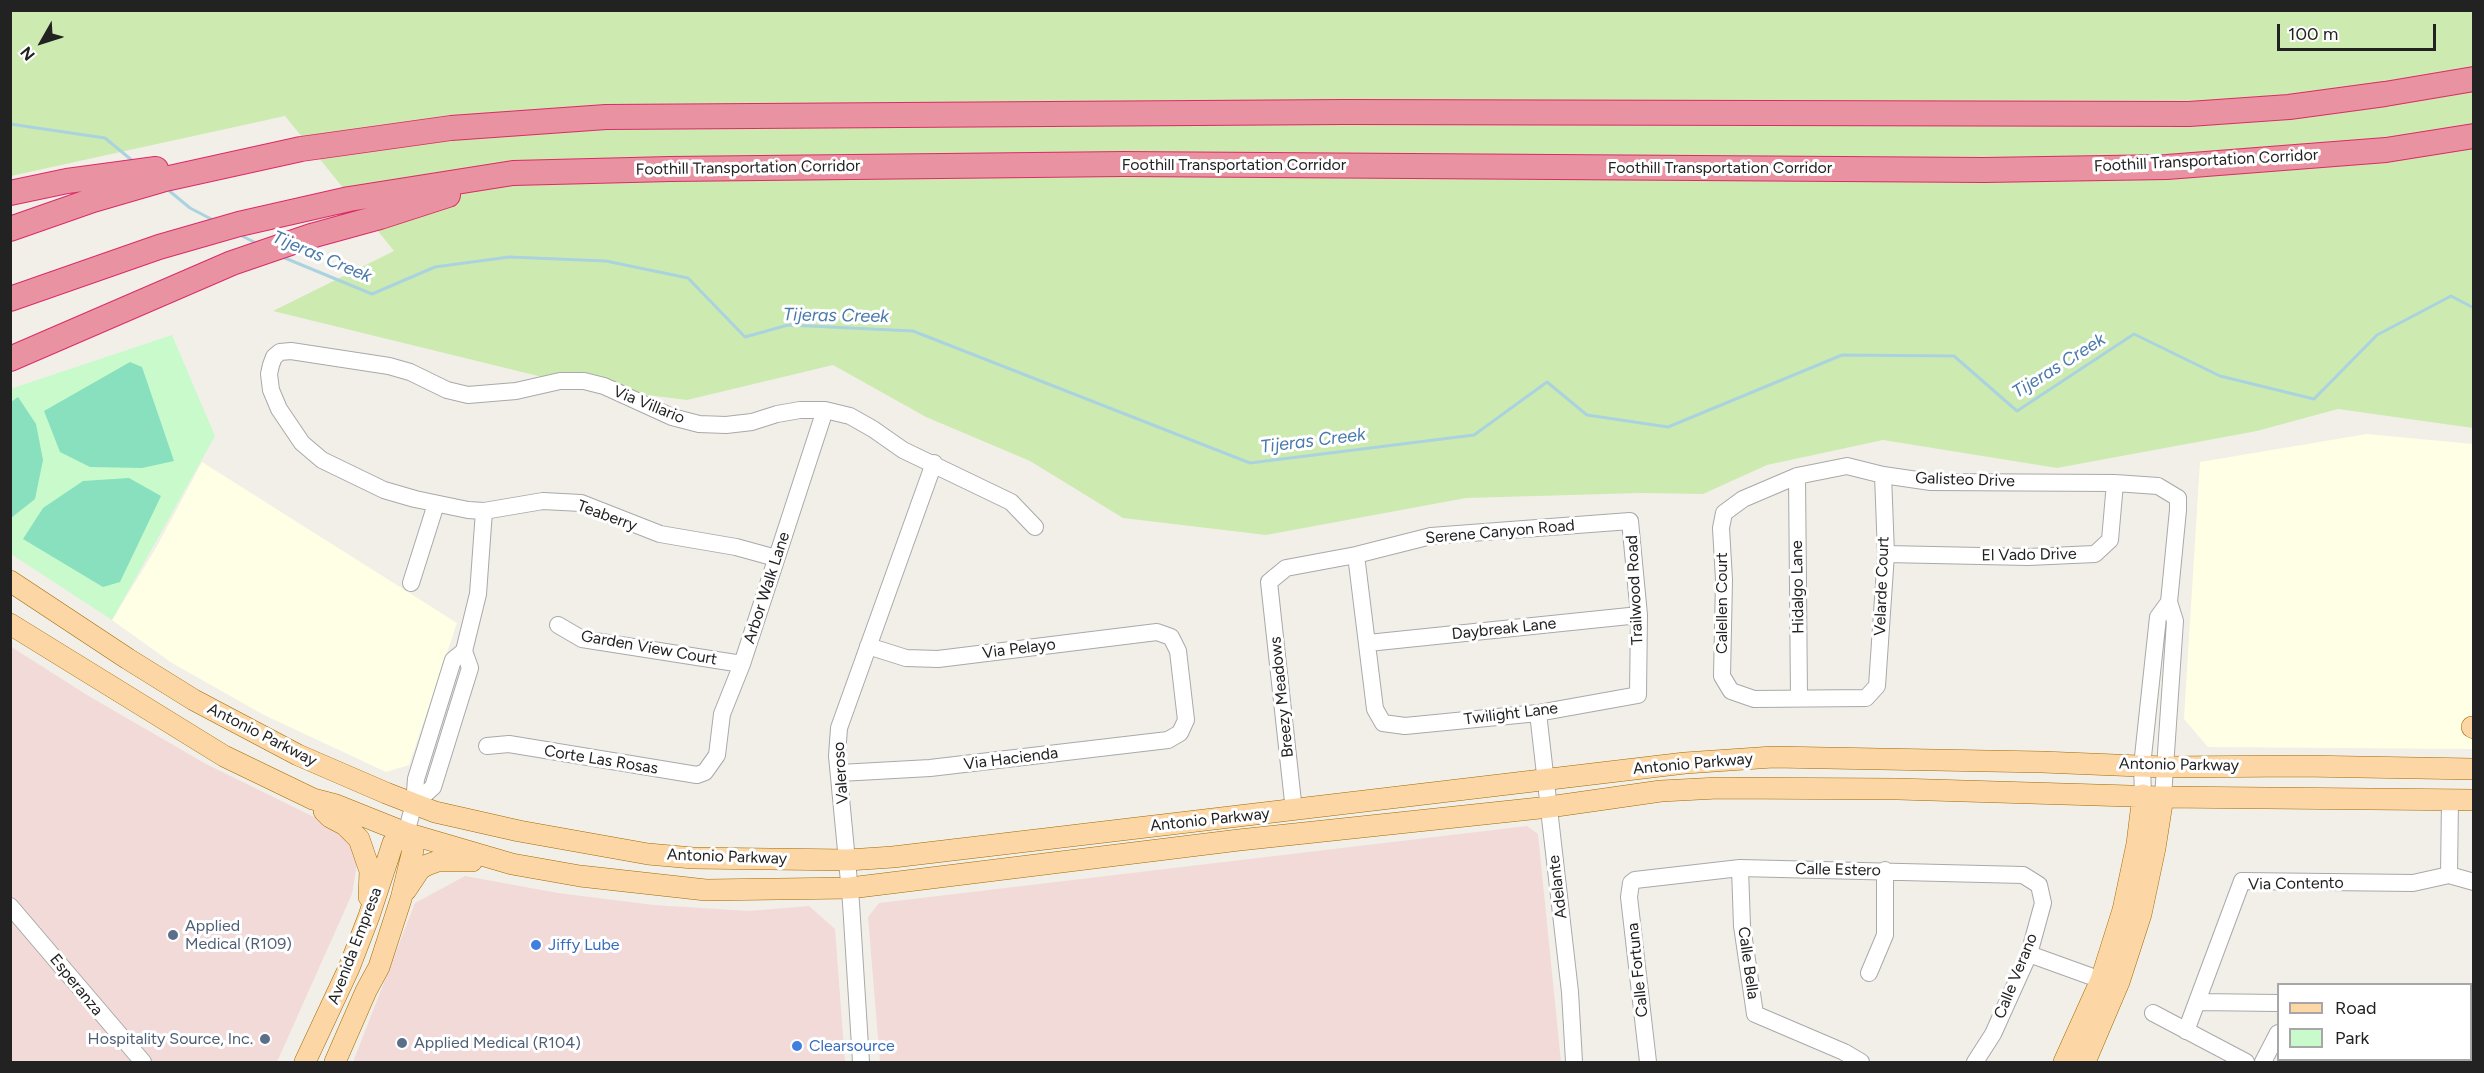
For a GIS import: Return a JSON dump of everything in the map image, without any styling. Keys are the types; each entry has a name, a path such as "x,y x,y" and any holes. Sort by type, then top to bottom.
{"highway":[{"path":"10,193 68,181 452,128 606,117 1332,112 2189,114 2289,107 2474,79"},
{"name":"Foothill Transportation Corridor","path":"10,299 159,247 239,224 349,199 513,173 1124,164 1984,170 2167,167 2386,150 2474,136"},
{"path":"10,229 93,200 188,173 301,149"},
{"path":"10,359 200,277 272,249 380,217 513,173"}],"main road":[{"name":"Antonio Parkway","path":"10,581 128,659 225,717 334,772 414,804 461,818 519,831 648,854 721,859 848,860 1294,811 1685,763 1773,757 2164,767 2469,768"},
{"name":"Antonio Parkway","path":"10,624 224,756 313,799 336,805 406,833 512,864 580,876 706,890 850,888 1227,842 1549,807 1660,791 1718,788 2474,800"},
{"path":"2079,1060 2123,910 2137,844 2153,796"},
{"path":"2079,1060 2119,982 2141,914 2156,848 2153,796"},
{"path":"313,799 330,817 345,825 359,839 370,871 369,916"},
{"name":"Avenida Empresa","path":"305,1062 334,1004 369,916 393,843 406,833 413,850 401,899 379,967 335,1062"},
{"path":"401,899 420,869 438,861 512,864"}],"street":[{"name":"Via Villario","path":"274,357 280,352 291,351 389,366 410,372 447,390 468,394 516,391 560,381 584,381 604,386 672,417 699,424 752,422 788,412 825,410 850,416 903,450 1011,502 1035,527"},
{"name":"Teaberry","path":"274,357 269,374 271,390 279,410 302,443 322,460 384,490 436,504 484,511 543,501 581,503 660,534 735,547 777,558"},
{"name":"Arbor Walk Lane","path":"711,765 717,755 722,714 742,664 825,410"},
{"name":"Valeroso","path":"861,1062 848,860 837,756 839,728 934,463"},
{"name":"Galisteo Drive","path":"1724,513 1743,499 1797,476 1847,466 1883,475 1931,482 2115,483 2158,486 2178,498 2169,602"},
{"name":"Velarde Court","path":"1799,698 1866,698 1878,686 1886,554 1883,475"},
{"name":"Hidalgo Lane","path":"1797,476 1799,698"},
{"name":"El Vado Drive","path":"1886,554 2028,557 2095,554 2110,540 2115,483"},
{"path":"411,583 436,504"},
{"name":"Avenida Empresa","path":"406,833 414,804 433,787 470,668 464,651 478,594 484,511"},
{"name":"Calellen Court","path":"1724,513 1721,528 1724,580 1722,676 1731,691 1754,699 1799,698"},
{"name":"Serene Canyon Road","path":"1269,582 1286,568 1356,555 1431,536 1630,521"},
{"name":"Trailwood Road","path":"1630,521 1639,615 1638,695"},
{"path":"1356,555 1368,643"},
{"name":"Breezy Meadows","path":"1269,582 1294,811"},
{"path":"2153,796 2142,766 2158,617 2169,602"},
{"path":"2153,796 2164,767 2175,621 2169,602"},
{"name":"Daybreak Lane","path":"1368,643 1639,615"},
{"name":"Garden View Court","path":"558,625 582,639 742,664"},
{"name":"Via Pelayo","path":"868,645 906,658 938,659 1157,632 1171,637 1178,651 1186,720 1180,733"},
{"name":"Twilight Lane","path":"1368,643 1375,709 1383,723 1405,726 1538,713 1638,695"},
{"name":"Adelante","path":"1538,713 1570,992 1575,1062"},
{"name":"Via Hacienda","path":"840,773 930,768 1156,742 1168,740 1180,733"},
{"name":"Corte Las Rosas","path":"487,746 509,744 697,776 711,765"},
{"path":"2449,875 2450,801"},
{"name":"Calle Estero","path":"1635,879 1740,868 1886,870 2023,875 2039,885"},
{"name":"Calle Bella","path":"1740,868 1742,926 1755,1014 1844,1052 1861,1062"},
{"path":"1869,973 1885,935 1886,870"},
{"name":"Via Contento","path":"2198,1002 2242,882 2413,884 2449,875 2474,882"},
{"name":"Calle Fortuna","path":"1635,879 1629,888 1629,897 1648,1062"},
{"name":"Calle Verano","path":"1975,1062 1992,1034 2029,954 2043,903 2039,885"},
{"name":"Esperanza","path":"10,906 143,1062"},
{"path":"2029,954 2101,980"},
{"path":"2186,1030 2198,1002 2277,1003"},
{"path":"2153,1013 2246,1062"},
{"path":"2263,1062 2277,1035"}],"shaded area":[{"path":"2367,434 2473,444 2473,749 2208,747 2184,719 2200,462"},
{"path":"202,462 457,623 409,765 386,772 264,715 172,663 112,620 156,548"},
{"path":"10,646 87,695 206,764 316,818 346,838 354,850 357,864 352,894 277,1062 11,1062"},
{"path":"1527,826 1538,834 1561,1062 880,1062 868,917 879,903"},
{"path":"465,876 558,893 654,905 748,911 809,906 835,929 845,1062 353,1062 415,903"}],"green space":[{"path":"10,11 2473,11 2473,428 2338,409 2257,431 2057,468 1883,440 1767,465 1703,494 1641,493 1466,498 1266,535 1123,518 1030,461 926,417 833,365 687,400 583,387 273,311 394,251 285,116 11,176"},
{"path":"172,335 215,436 112,620 11,554 10,389"},
{"path":"130,362 142,367 174,461 142,468 90,467 60,452 44,411"},
{"path":"18,397 36,424 43,460 35,499 11,518 11,402"},
{"path":"129,478 161,496 120,582 103,587 23,539 43,508 83,481"}],"waterway":[{"name":"Tijeras Creek","path":"10,124 105,138 134,162"},
{"name":"Tijeras Creek","path":"167,189 190,208 213,220"},
{"name":"Tijeras Creek","path":"240,235 256,243"},
{"name":"Tijeras Creek","path":"280,256 372,294 435,267 509,257 606,261 688,278 745,337 788,325 913,331 1250,463 1474,435 1547,382 1587,415 1668,427 1842,355 1954,356 2017,411 2134,334 2220,376 2314,399 2377,335 2451,296 2474,308"}],"place":[{"name":"Applied Medical (R109)","path":"173,935"},
{"name":"Jiffy Lube","path":"536,945"},
{"name":"Hospitality Source, Inc.","path":"265,1039"},
{"name":"Applied Medical (R104)","path":"402,1043"},
{"name":"Clearsource","path":"797,1046"}]}
